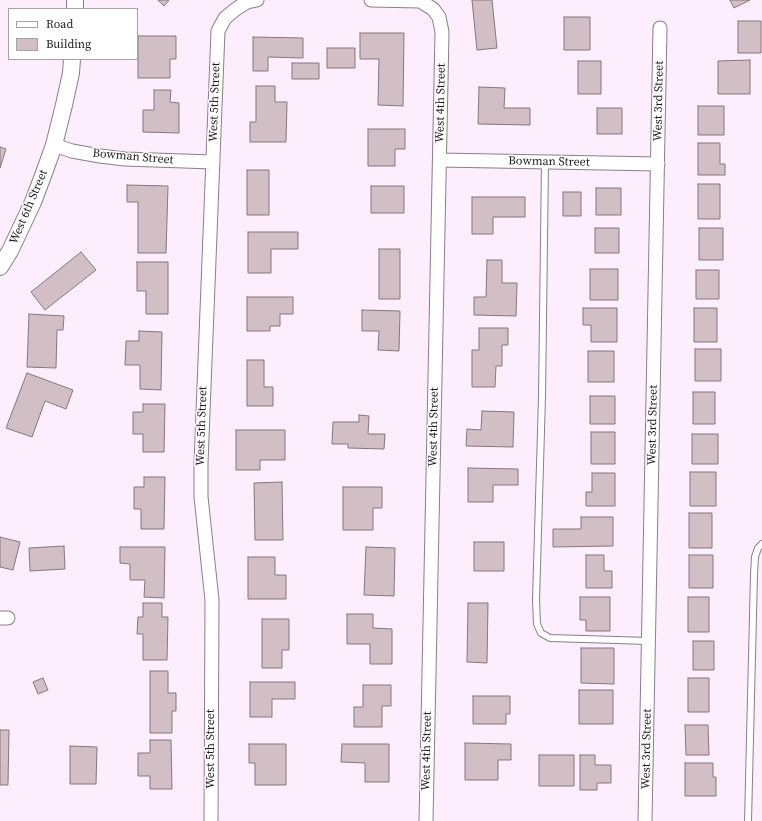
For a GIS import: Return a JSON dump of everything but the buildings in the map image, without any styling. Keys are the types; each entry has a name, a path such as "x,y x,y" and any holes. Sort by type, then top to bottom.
{"street":[{"name":"West 5th Street","path":"211,821 212,600 201,497 201,463 218,31 225,18 236,9 248,2 257,0"},
{"name":"West 4th Street","path":"371,0 420,1 434,9 439,17 442,32 426,821"},
{"name":"West 3rd Street","path":"645,821 660,28"},
{"path":"54,145 64,105 72,60"},
{"name":"Bowman Street","path":"54,145 72,151 125,159 213,162"},
{"name":"West 6th Street","path":"0,267 10,251 33,202 54,145"},
{"name":"Bowman Street","path":"440,160 658,164"}],"lane":[{"path":"545,162 542,397 536,600 537,624 541,633 550,638 649,641"},
{"path":"748,821 754,574 755,557 758,548 762,544"}]}
